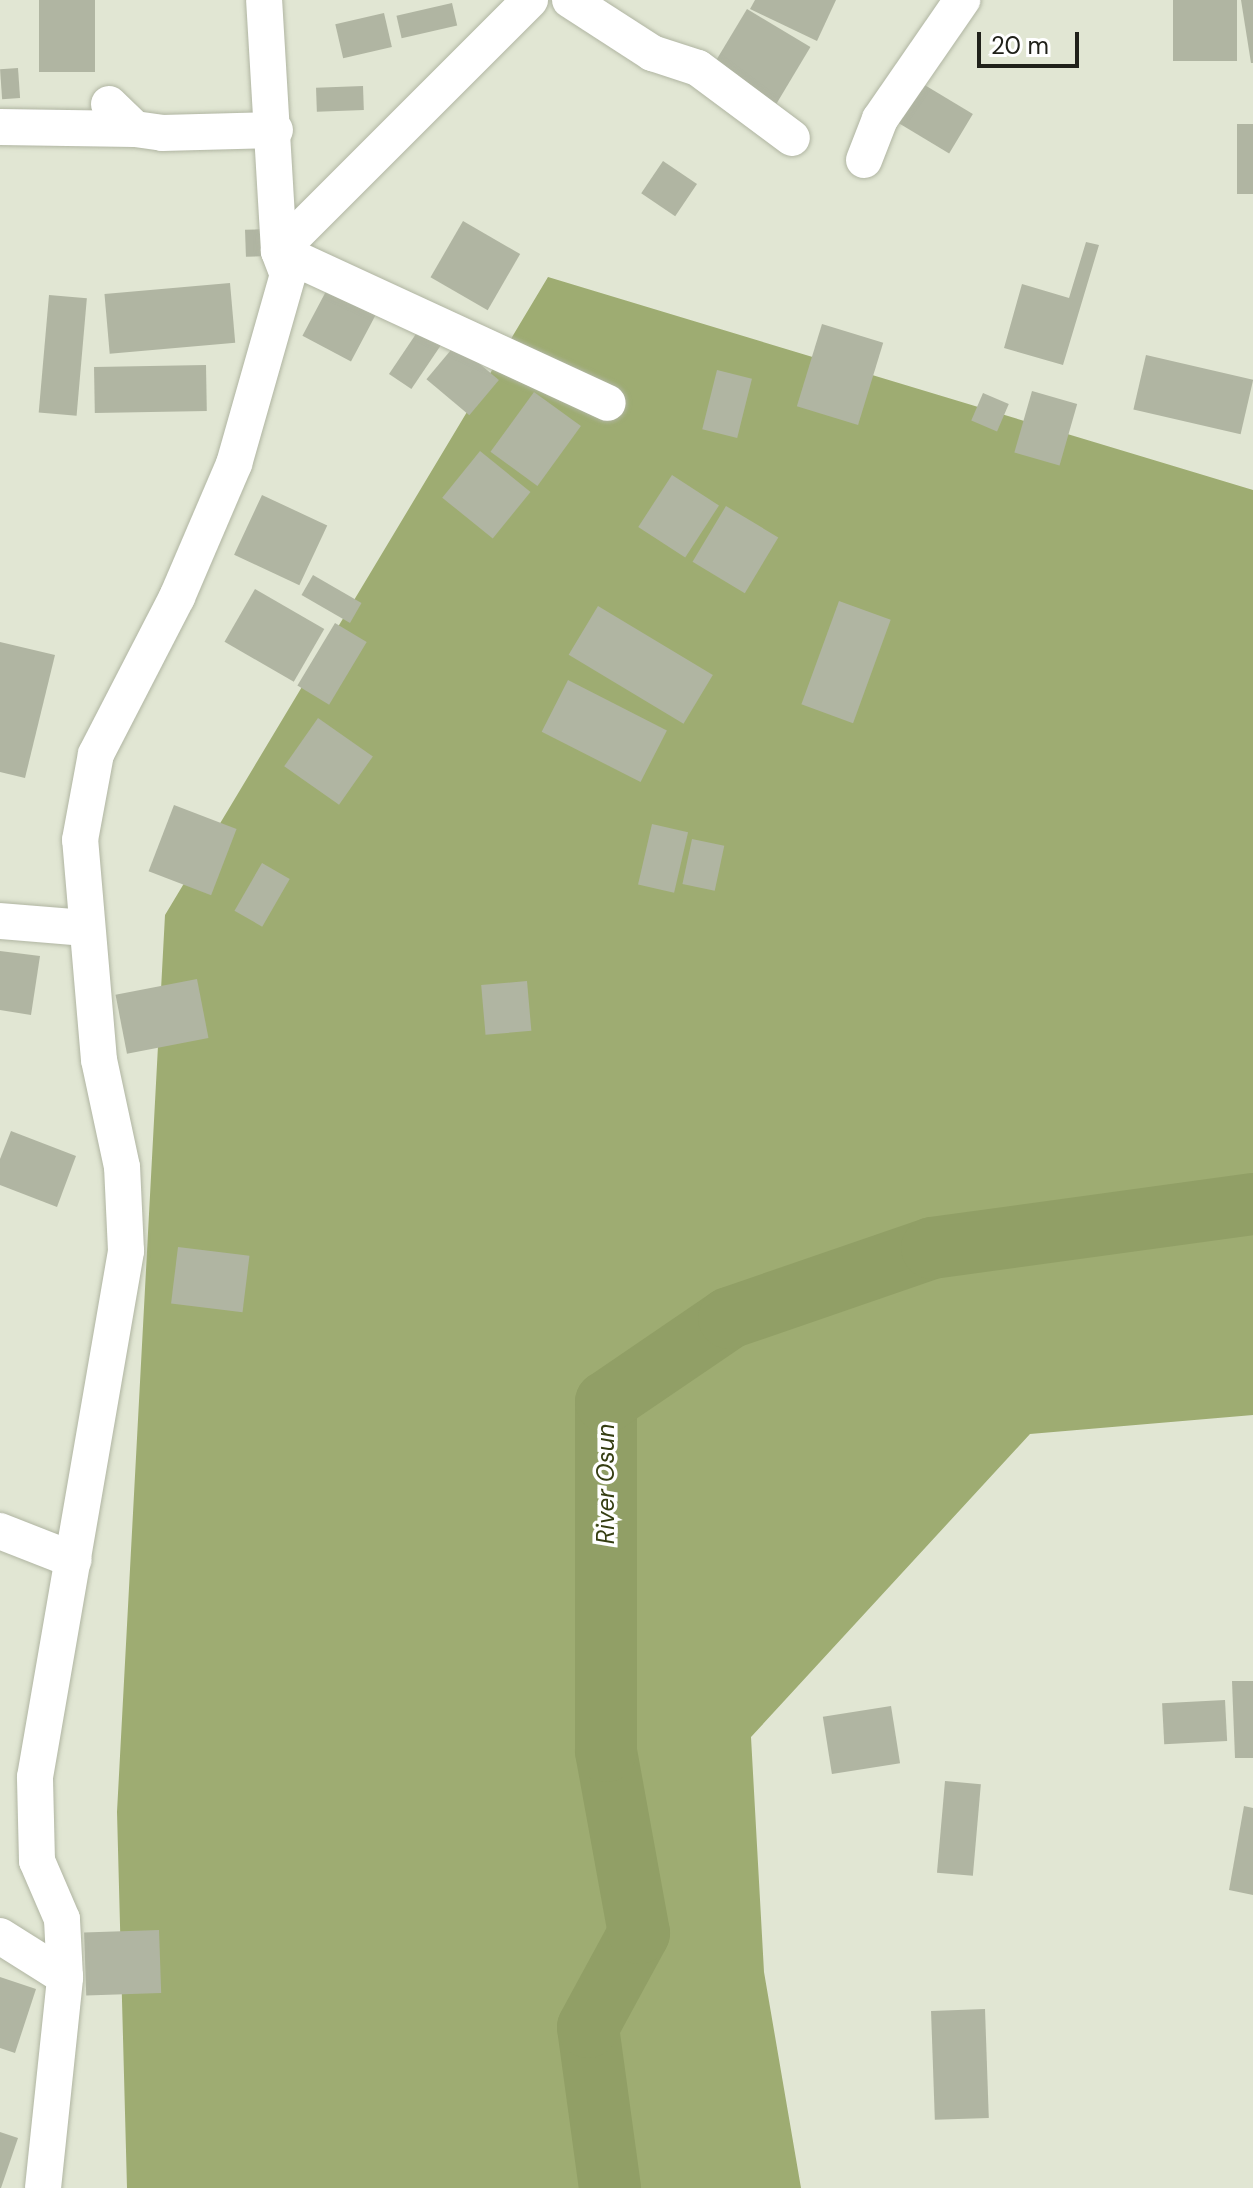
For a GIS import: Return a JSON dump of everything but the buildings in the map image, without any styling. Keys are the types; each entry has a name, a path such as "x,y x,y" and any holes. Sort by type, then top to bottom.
{"street":[{"path":"43,2188 65,1977 62,1919 37,1861 35,1777 126,1251 122,1167 99,1060 80,840 96,754 177,597 234,464 288,275 279,251 275,130 264,0"},
{"path":"279,251 530,0"},
{"path":"570,0 652,53 698,68 792,138"},
{"path":"864,160 880,119 962,0"},
{"path":"109,104 135,129"},
{"path":"0,127 275,130"},
{"path":"279,251 608,403"},
{"path":"0,921 86,928"},
{"path":"0,1531 74,1560"},
{"path":"0,1936 65,1977"}],"green space":[{"path":"548,277 1253,490 1253,1415 1030,1434 751,1737 764,1972 801,2188 127,2188 117,1812 165,915"}],"waterway":[{"name":"River Osun","path":"610,2188 588,2027 639,1933 606,1751 606,1402 729,1318 932,1248 1253,1204"}]}
